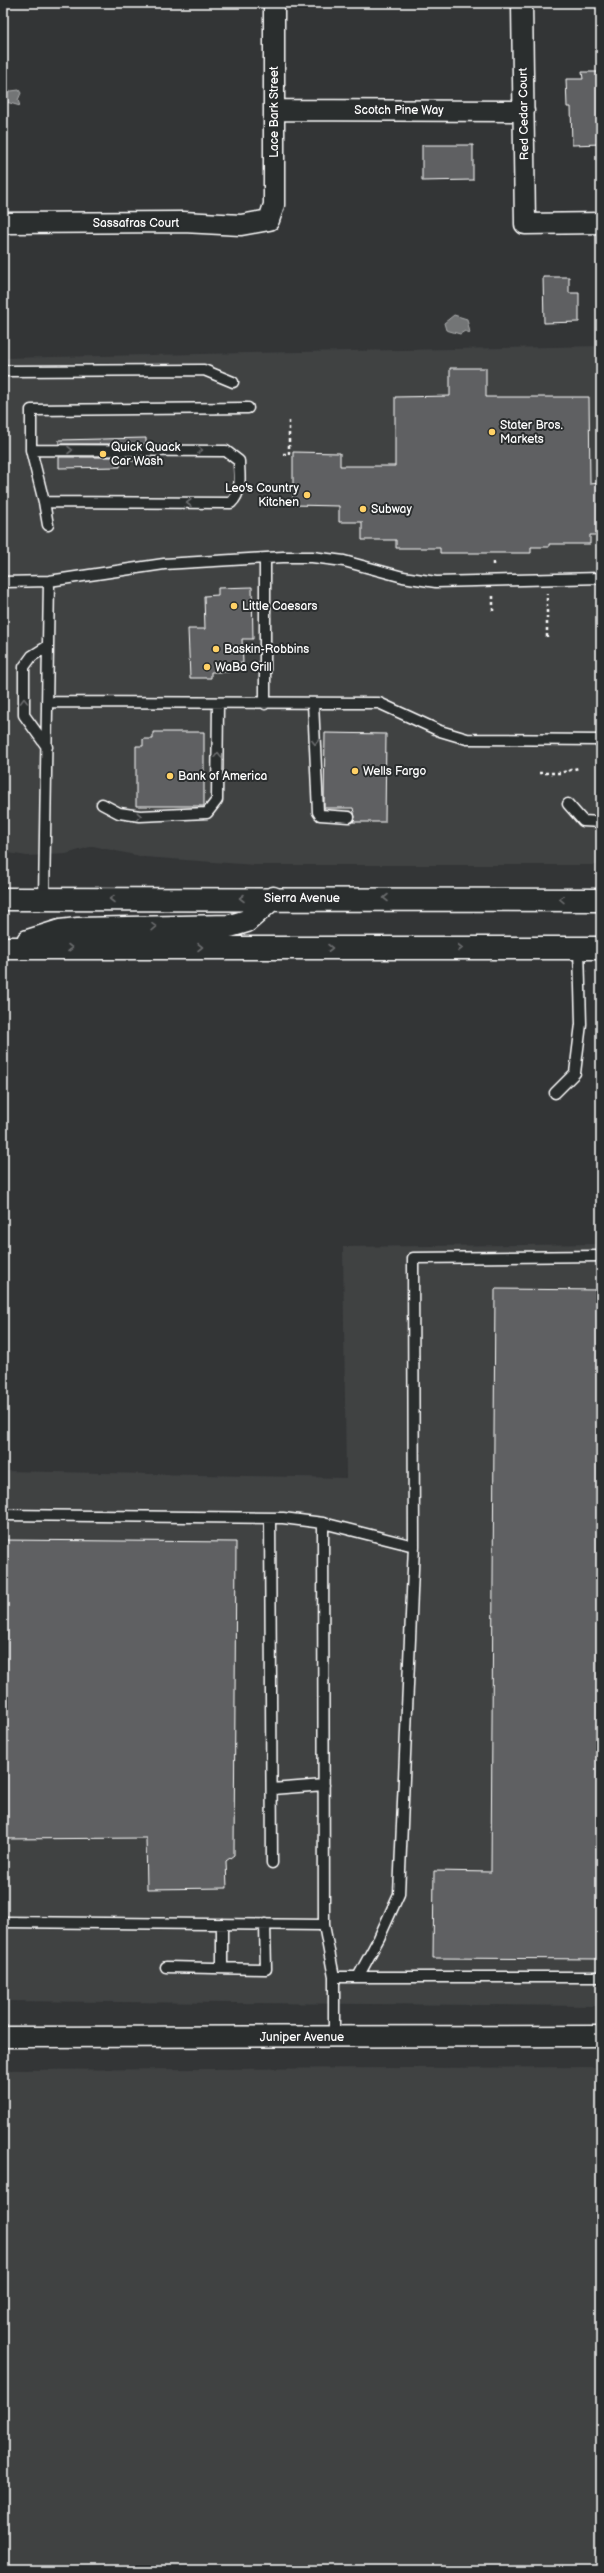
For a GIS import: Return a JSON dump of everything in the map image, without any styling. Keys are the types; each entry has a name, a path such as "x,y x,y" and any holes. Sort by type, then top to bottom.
{"main road":[{"name":"Sierra Avenue","path":"3,899 273,898 601,900"},
{"path":"4,948 60,931 78,929 230,926 247,921 273,898"},
{"path":"4,948 601,948"}],"street":[{"name":"Lace Bark Street","path":"269,220 274,205 274,3"},
{"name":"Red Cedar Court","path":"522,3 525,224 601,223"},
{"name":"Scotch Pine Way","path":"274,110 524,111"},
{"name":"Sassafras Court","path":"3,223 183,222 241,225 269,220"},
{"name":"Juniper Avenue","path":"3,2036 601,2036"}],"lane":[{"path":"3,371 204,370 233,382"},
{"path":"48,525 31,450 31,410 248,408"},
{"path":"31,450 226,451 239,461 240,489 237,497 231,503 44,502"},
{"path":"3,582 49,581 164,564 312,558 344,561 403,577 436,582 601,578"},
{"path":"265,559 265,704"},
{"path":"44,899 49,581"},
{"path":"47,747 24,715 24,667 32,656 48,646"},
{"path":"47,702 265,704 379,703 440,731 467,740 601,740"},
{"path":"102,804 119,813 140,816 208,813 217,800 218,703"},
{"path":"313,703 318,812 320,815 349,817"},
{"path":"568,804 583,821 601,822"},
{"path":"554,1093 575,1073 580,1024 579,948"},
{"path":"358,1977 379,1938 399,1894 414,1546 413,1258 601,1256"},
{"path":"3,1514 270,1518 323,1523 414,1546"},
{"path":"270,1518 272,1863"},
{"path":"323,1523 324,1925 334,1977 334,2036"},
{"path":"272,1789 324,1785"},
{"path":"3,1922 324,1925"},
{"path":"222,1924 222,1968"},
{"path":"166,1967 266,1969 265,1924"},
{"path":"334,1977 601,1977"}],"path":[{"path":"283,454 290,454 289,419"},
{"path":"547,579 547,637"},
{"path":"539,773 560,773 578,768"}],"shaded area":[{"path":"19,90 21,93 18,100 20,106 3,101 3,92"},
{"path":"454,315 467,319 470,333 465,331 460,334 446,330 444,323"},
{"path":"601,346 601,865 255,865 144,857 93,846 66,854 27,856 3,852 3,358"},
{"path":"601,1244 601,2006 3,2001 3,1471 346,1478 343,1247"},
{"path":"601,2067 601,2570 3,2570 3,2070"}],"building":[{"path":"582,72 601,72 601,144 572,145 571,107 567,107 566,79 583,79"},
{"path":"422,145 473,145 473,180 422,181"},
{"path":"543,277 569,277 569,293 579,293 579,322 544,323"},
{"name":"Stater Bros. Markets","path":"450,368 486,368 486,397 589,397 590,484 601,483 601,535 590,535 590,544 549,544 549,547 531,547 531,553 440,553 440,548 396,548 396,540 362,540 362,522 339,522 339,506 293,505 293,452 340,453 340,466 395,466 395,397 450,396"},
{"path":"146,438 146,444 59,444 59,440"},
{"path":"59,457 147,457 147,461 120,461 120,467 59,468"},
{"path":"252,587 253,639 242,639 243,663 229,664 229,672 211,672 211,678 190,678 188,629 205,629 204,596 218,595 218,588"},
{"name":"Bank of America","path":"153,732 204,732 204,806 136,806 136,746 143,746 143,739 153,739"},
{"name":"Wells Fargo","path":"325,733 386,734 385,822 353,822 355,817 353,808 324,808"},
{"path":"495,1289 601,1290 601,1959 433,1958 434,1871 491,1872"},
{"path":"3,1540 236,1542 234,1855 226,1861 227,1888 147,1889 146,1838 3,1839"}],"place":[{"name":"Stater Bros. Markets","path":"492,432"},
{"name":"Quick Quack Car Wash","path":"103,454"},
{"name":"Leo's Country Kitchen","path":"307,495"},
{"name":"Subway","path":"363,509"},
{"name":"Little Caesars","path":"234,606"},
{"name":"Baskin-Robbins","path":"216,649"},
{"name":"WaBa Grill","path":"207,667"},
{"name":"Wells Fargo","path":"355,771"},
{"name":"Bank of America","path":"170,776"}]}
